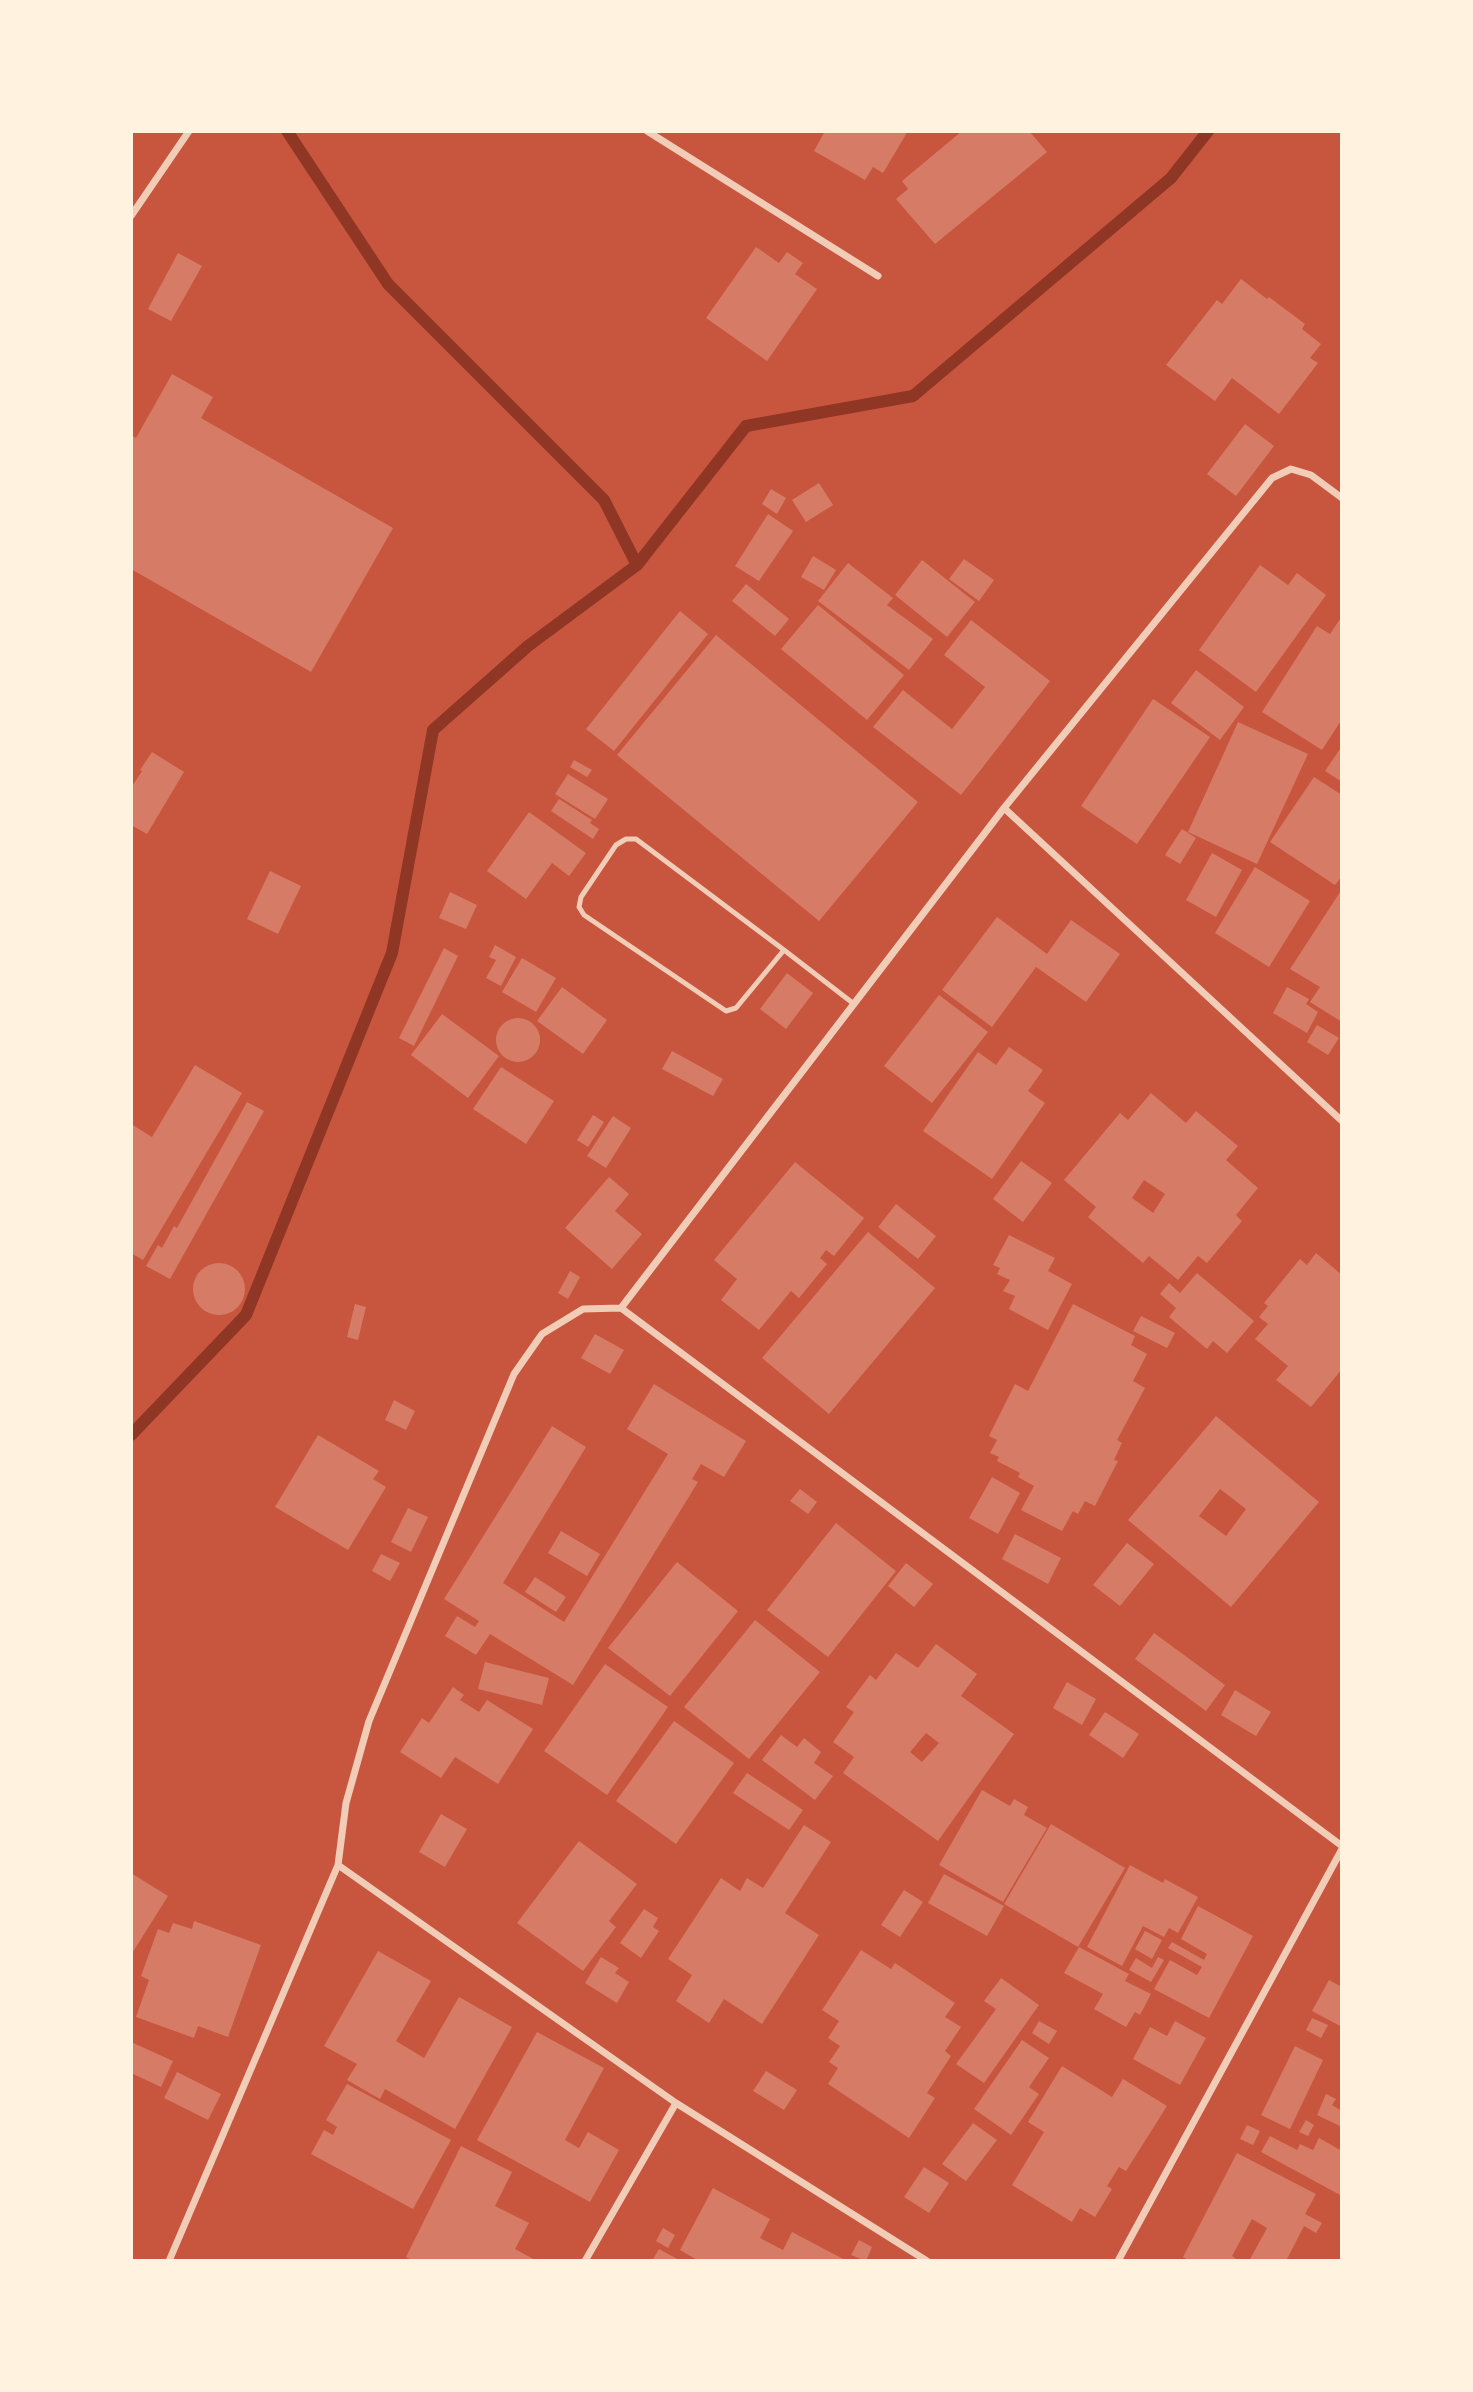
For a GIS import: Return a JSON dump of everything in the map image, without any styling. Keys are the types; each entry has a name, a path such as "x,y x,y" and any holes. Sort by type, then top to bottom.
{"street":[{"path":"131,216 189,131"},
{"path":"647,131 878,276"},
{"path":"621,1308 1004,808 1272,478 1290,469 1311,475 1342,498"},
{"path":"1004,808 1342,1121"},
{"path":"169,2261 338,1865 346,1803 369,1721 514,1374 542,1334 583,1309 621,1308 1342,1847 1118,2261"},
{"path":"338,1865 677,2103 927,2261"},
{"path":"585,2261 677,2103"}],"lane":[{"path":"784,950 736,1009 726,1011 583,915 579,907 581,897 616,845 626,839 636,839 784,950 854,1004"}],"building":[{"path":"825,131 908,131 883,173 873,167 865,180 814,151"},
{"path":"962,131 1029,131 1047,152 935,244 896,199 908,189 902,181"},
{"path":"756,247 779,263 787,252 803,263 795,274 817,289 767,361 706,318"},
{"path":"178,253 202,266 171,321 148,309"},
{"path":"1241,279 1305,324 1302,329 1321,344 1310,358 1318,363 1279,414 1232,378 1215,401 1166,365 1217,300 1222,304"},
{"path":"172,374 213,397 201,418 393,528 311,672 131,569 131,435 136,438"},
{"path":"1245,424 1274,446 1236,496 1207,474"},
{"path":"819,483 833,505 806,522 792,500"},
{"path":"771,489 786,498 777,514 762,504"},
{"path":"768,514 793,531 759,581 735,566"},
{"path":"813,556 836,570 824,590 801,577"},
{"path":"964,559 994,580 979,601 949,579"},
{"path":"922,560 975,602 947,637 895,595"},
{"path":"848,563 893,598 887,605 933,639 909,670 818,601"},
{"path":"1260,565 1288,585 1297,573 1326,595 1256,692 1199,650"},
{"path":"746,584 789,619 775,636 732,601"},
{"path":"818,605 904,675 867,720 781,649"},
{"path":"680,611 708,634 614,751 586,729"},
{"path":"1342,616 1342,719 1322,750 1262,712 1317,626 1330,634"},
{"path":"971,620 1050,681 961,795 873,727 903,690 952,729 985,687 944,655"},
{"path":"716,635 918,802 819,921 617,755"},
{"path":"1196,670 1244,707 1220,740 1171,703"},
{"path":"1153,699 1210,737 1137,844 1081,806"},
{"path":"1238,722 1308,754 1257,864 1188,832"},
{"path":"1342,746 1342,782 1325,771"},
{"path":"152,752 184,772 147,834 131,825 131,788"},
{"path":"574,760 592,770 587,777 570,767"},
{"path":"568,774 608,799 595,819 555,794"},
{"path":"1314,777 1342,795 1342,876 1335,885 1270,842"},
{"path":"559,799 592,820 590,823 599,829 593,839 551,811"},
{"path":"529,812 586,853 569,876 552,863 526,899 487,871"},
{"path":"1182,829 1196,838 1180,864 1165,855"},
{"path":"1212,853 1242,870 1216,917 1186,900"},
{"path":"1255,867 1310,901 1269,967 1215,933"},
{"path":"270,871 301,886 278,934 247,919"},
{"path":"1342,889 1342,1022 1310,1002 1320,987 1290,969"},
{"path":"450,892 477,905 466,929 439,918"},
{"path":"997,917 1047,954 1071,920 1120,954 1086,1002 1036,967 992,1027 942,990"},
{"path":"495,945 516,957 501,986 486,978 496,960 489,957"},
{"path":"444,948 458,956 414,1046 399,1038"},
{"path":"522,958 556,978 536,1012 502,992"},
{"path":"787,973 813,993 786,1029 760,1009"},
{"path":"562,987 607,1020 583,1054 537,1021"},
{"path":"1287,987 1309,999 1306,1004 1318,1012 1307,1033 1273,1013"},
{"path":"939,995 988,1032 932,1103 884,1066"},
{"path":"442,1014 499,1056 468,1098 411,1055"},
{"path":"518,1018 534,1024 540,1040 534,1056 518,1062 502,1056 496,1040 502,1024"},
{"path":"1317,1025 1339,1038 1328,1055 1307,1042"},
{"path":"1009,1047 1043,1070 1028,1091 1045,1103 992,1179 923,1131 978,1052 996,1065"},
{"path":"672,1051 723,1079 713,1096 662,1069"},
{"path":"195,1065 242,1093 143,1260 131,1253 131,1124 152,1137"},
{"path":"501,1067 554,1101 526,1144 473,1109"},
{"path":"1151,1093 1186,1123 1196,1111 1238,1146 1226,1160 1258,1188 1236,1215 1242,1221 1207,1263 1198,1256 1178,1280 1149,1256 1143,1263 1088,1217 1096,1207 1064,1180 1120,1113 1128,1120","holes":["1144,1180 1165,1194 1153,1213 1132,1198"]},
{"path":"247,1102 264,1111 170,1279 146,1266 158,1245 162,1248 174,1226 177,1228"},
{"path":"593,1115 604,1122 588,1147 577,1140"},
{"path":"613,1116 631,1128 606,1168 587,1156"},
{"path":"1021,1161 1052,1183 1023,1222 993,1199"},
{"path":"795,1162 864,1218 834,1256 826,1250 820,1258 827,1264 799,1298 791,1291 759,1330 721,1300 737,1279 714,1260"},
{"path":"609,1177 629,1194 615,1211 642,1234 612,1269 565,1228"},
{"path":"896,1204 936,1236 918,1259 878,1227"},
{"path":"868,1232 935,1288 829,1414 762,1358"},
{"path":"1009,1235 1055,1258 1048,1271 1072,1284 1048,1330 1009,1309 1015,1296 1003,1291 1010,1280 997,1274 1000,1268 993,1265"},
{"path":"1316,1253 1342,1275 1342,1369 1311,1407 1276,1380 1288,1366 1255,1339 1268,1324 1259,1317 1268,1306 1264,1303 1300,1259 1307,1265"},
{"path":"219,1263 229,1265 237,1271 243,1279 243,1299 237,1307 229,1313 219,1315 209,1313 201,1307 195,1299 193,1289 195,1279 201,1271 209,1265"},
{"path":"570,1271 580,1277 568,1299 558,1293"},
{"path":"1197,1273 1254,1321 1227,1353 1213,1341 1207,1349 1169,1317 1176,1308 1160,1294 1169,1283 1180,1293"},
{"path":"355,1304 366,1307 358,1340 347,1337"},
{"path":"1073,1304 1135,1336 1131,1345 1147,1354 1133,1381 1145,1388 1117,1440 1122,1443 1114,1460 1118,1461 1095,1506 1085,1501 1078,1514 1073,1511 1062,1531 1021,1510 1034,1486 1018,1477 1020,1473 997,1461 999,1457 990,1453 997,1440 989,1436 1015,1384 1028,1391"},
{"path":"1141,1316 1175,1333 1167,1348 1133,1331"},
{"path":"595,1334 624,1350 610,1374 581,1358"},
{"path":"654,1384 746,1441 724,1477 701,1464 692,1479 698,1482 573,1685 490,1634 476,1655 445,1636 457,1616 475,1627 479,1621 444,1599 552,1426 586,1447 503,1583 564,1622 668,1454 627,1429"},
{"path":"394,1400 415,1411 406,1430 385,1420"},
{"path":"1216,1416 1319,1502 1231,1607 1128,1520","holes":["1220,1489 1246,1509 1226,1536 1199,1516"]},
{"path":"318,1435 379,1471 373,1479 386,1487 348,1550 275,1507"},
{"path":"992,1477 1020,1493 998,1534 969,1518"},
{"path":"800,1489 817,1502 808,1514 790,1501"},
{"path":"408,1508 428,1517 411,1552 391,1542"},
{"path":"836,1523 896,1571 828,1657 767,1610"},
{"path":"561,1531 600,1554 587,1576 548,1553"},
{"path":"1015,1534 1061,1558 1048,1584 1002,1559"},
{"path":"1127,1543 1154,1564 1120,1606 1093,1585"},
{"path":"381,1554 400,1563 390,1581 372,1571"},
{"path":"677,1562 738,1611 670,1696 608,1648"},
{"path":"906,1563 933,1584 914,1607 888,1586"},
{"path":"535,1577 566,1597 556,1612 525,1592"},
{"path":"755,1620 820,1672 749,1759 684,1707"},
{"path":"1154,1633 1225,1685 1206,1711 1135,1659"},
{"path":"936,1644 977,1674 961,1696 1014,1734 938,1841 843,1773 854,1757 833,1742 854,1712 846,1707 870,1675 876,1680 896,1653 918,1668","holes":["926,1733 939,1743 922,1762 910,1752"]},
{"path":"485,1662 549,1678 542,1705 478,1689"},
{"path":"605,1664 668,1707 607,1795 544,1751"},
{"path":"1067,1682 1096,1699 1082,1725 1053,1708"},
{"path":"453,1687 464,1695 460,1700 479,1712 487,1700 533,1729 498,1784 455,1757 441,1778 400,1752 422,1718 429,1723"},
{"path":"1235,1690 1271,1712 1256,1736 1221,1715"},
{"path":"1105,1712 1139,1734 1123,1758 1089,1735"},
{"path":"674,1721 734,1763 676,1844 616,1801"},
{"path":"781,1735 797,1747 804,1738 821,1752 814,1763 833,1776 815,1800 762,1760"},
{"path":"747,1773 803,1810 789,1830 733,1793"},
{"path":"982,1790 1010,1806 1014,1799 1028,1807 1024,1815 1047,1828 1003,1902 939,1865"},
{"path":"441,1814 467,1829 445,1867 419,1852"},
{"path":"1051,1824 1125,1868 1078,1947 1004,1904"},
{"path":"804,1825 831,1842 785,1913 819,1935 762,2024 724,1999 709,2023 676,2001 692,1975 668,1959 721,1878 740,1891 747,1878 763,1888"},
{"path":"579,1841 637,1884 609,1921 616,1927 583,1971 517,1923"},
{"path":"1130,1865 1163,1883 1165,1879 1198,1897 1178,1933 1169,1928 1164,1937 1143,1926 1122,1966 1087,1947"},
{"path":"131,1873 168,1896 131,1955"},
{"path":"944,1874 1004,1906 987,1936 928,1903"},
{"path":"904,1890 923,1902 900,1937 881,1925"},
{"path":"1198,1906 1253,1936 1209,2018 1154,1989 1170,1960 1197,1975 1202,1967 1168,1948 1172,1942 1204,1960 1207,1954 1181,1939"},
{"path":"644,1909 658,1918 653,1927 659,1931 641,1958 620,1943"},
{"path":"194,1921 261,1945 228,2037 198,2026 194,2038 136,2017 149,1980 141,1976 158,1929 169,1933 173,1923 192,1929"},
{"path":"1145,1931 1162,1940 1152,1959 1135,1949"},
{"path":"1079,1947 1129,1974 1125,1981 1151,1994 1140,2015 1135,2012 1126,2027 1094,2009 1103,1994 1064,1973"},
{"path":"861,1950 891,1969 895,1963 955,2003 945,2017 961,2027 945,2051 951,2056 927,2093 935,2098 909,2138 828,2084 838,2068 829,2062 840,2046 828,2038 839,2021 822,2010"},
{"path":"378,1951 431,1981 396,2041 424,2058 459,1997 512,2027 455,2129 385,2089 380,2099 347,2080 357,2064 324,2046"},
{"path":"601,1957 619,1968 615,1973 629,1982 617,2003 585,1983"},
{"path":"1158,1957 1164,1960 1151,1982 1129,1970 1136,1958 1152,1968"},
{"path":"1001,1978 1039,2005 984,2083 956,2064 996,2009 984,2001"},
{"path":"1329,1980 1342,1987 1342,2027 1312,2011"},
{"path":"1312,2018 1328,2025 1321,2038 1306,2030"},
{"path":"1039,2021 1057,2031 1049,2044 1032,2033"},
{"path":"1175,2021 1206,2038 1180,2085 1133,2059 1150,2027 1167,2036"},
{"path":"537,2032 604,2068 565,2140 579,2148 588,2132 619,2150 590,2202 477,2140"},
{"path":"1022,2040 1049,2058 1029,2087 1039,2094 1011,2135 974,2109"},
{"path":"131,2042 173,2061 161,2087 131,2073"},
{"path":"1295,2046 1323,2060 1290,2129 1261,2115"},
{"path":"1062,2066 1112,2097 1123,2079 1167,2106 1126,2171 1119,2167 1107,2186 1112,2189 1095,2217 1080,2208 1072,2222 1012,2185 1044,2132 1028,2122"},
{"path":"766,2071 797,2090 784,2110 753,2091"},
{"path":"177,2072 221,2094 208,2120 164,2098"},
{"path":"347,2084 451,2140 413,2209 311,2154 324,2130 333,2135 337,2127 326,2120"},
{"path":"1326,2094 1336,2099 1332,2105 1342,2111 1342,2127 1317,2115"},
{"path":"1306,2120 1314,2125 1308,2136 1299,2132"},
{"path":"973,2123 997,2140 966,2181 942,2164"},
{"path":"1247,2125 1260,2131 1253,2145 1240,2139"},
{"path":"1270,2136 1297,2150 1300,2144 1313,2150 1319,2138 1342,2151 1342,2196 1261,2152"},
{"path":"461,2146 512,2172 495,2206 529,2223 515,2249 537,2261 413,2261 406,2257"},
{"path":"1237,2153 1316,2194 1305,2214 1322,2223 1316,2233 1304,2226 1286,2261 1249,2261 1267,2228 1252,2219 1232,2256 1239,2261 1190,2261 1183,2257"},
{"path":"924,2167 949,2183 929,2213 904,2197"},
{"path":"713,2188 770,2219 760,2238 783,2250 792,2232 847,2261 699,2261 680,2250"},
{"path":"663,2228 675,2235 668,2248 656,2241"},
{"path":"859,2240 872,2247 866,2261 851,2255"},
{"path":"659,2249 681,2261 652,2261"}],"waterway":[{"path":"287,131 388,284 604,500 637,565"},
{"path":"131,1435 246,1315 392,953 433,730 528,646 637,565 746,426 913,396 1171,178 1208,131"}]}
